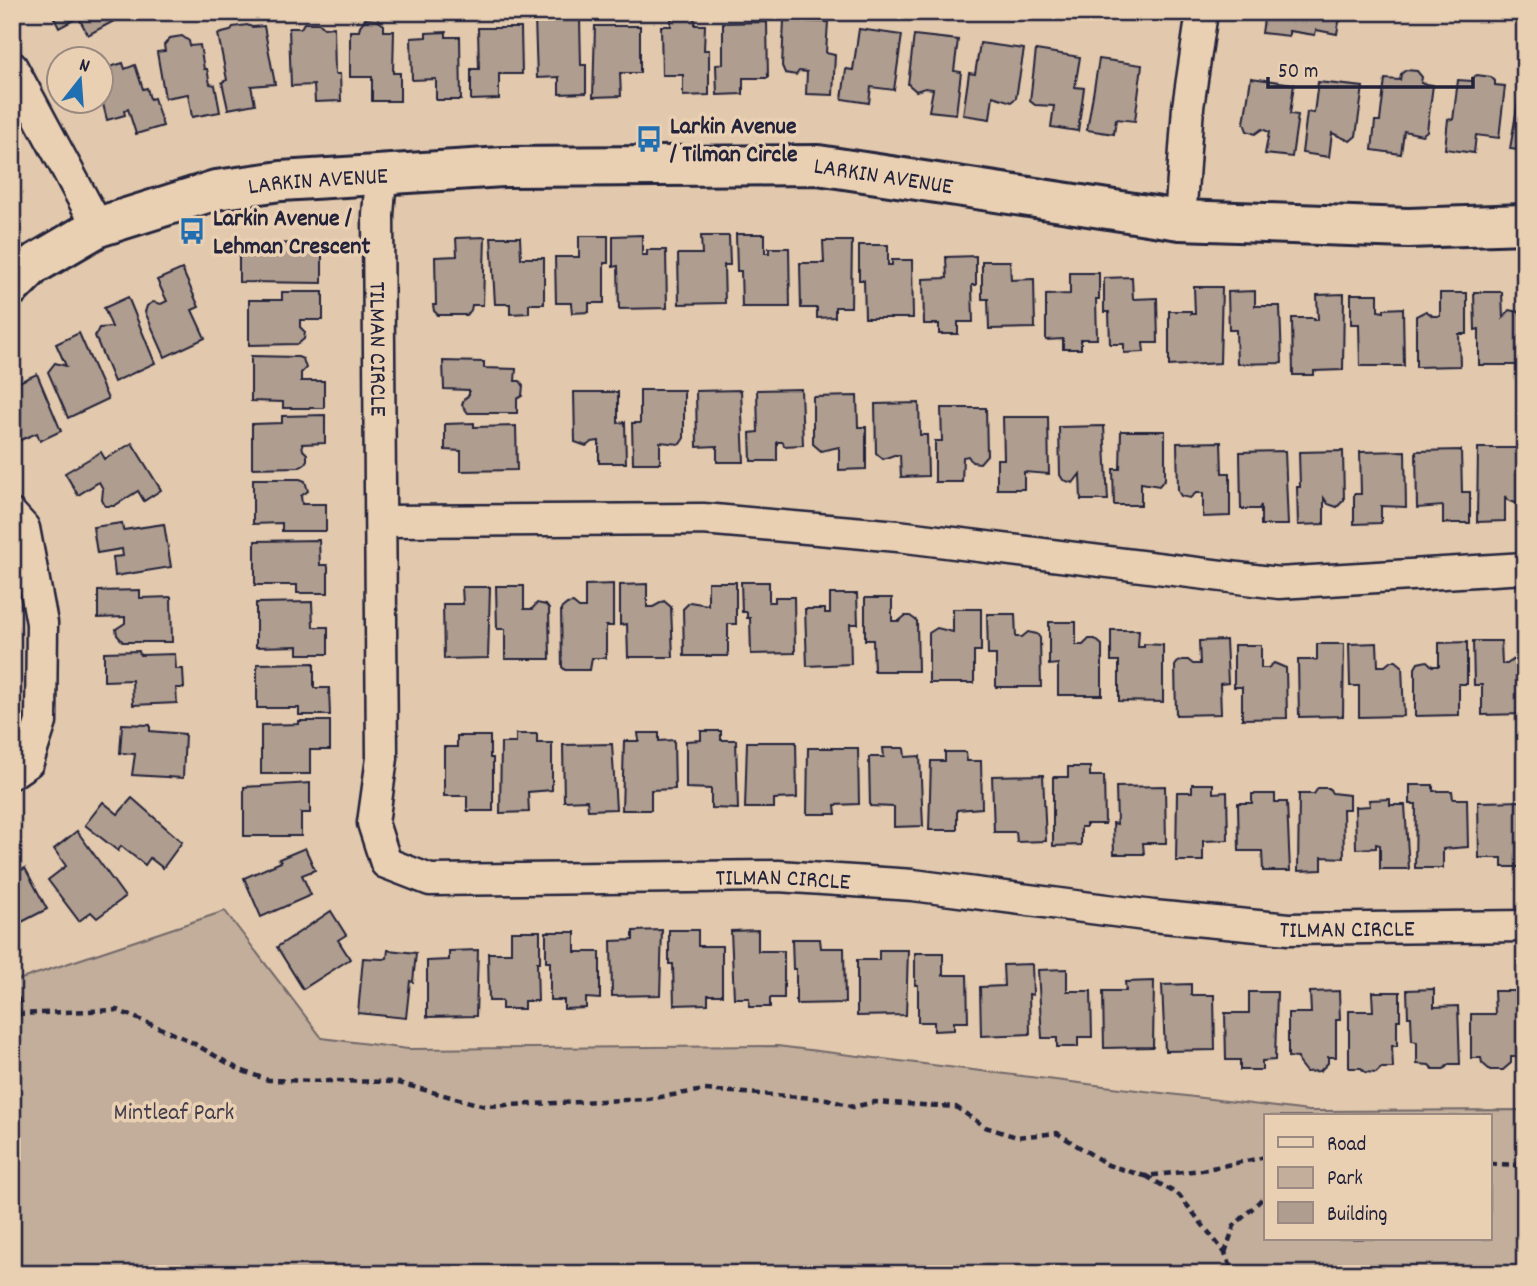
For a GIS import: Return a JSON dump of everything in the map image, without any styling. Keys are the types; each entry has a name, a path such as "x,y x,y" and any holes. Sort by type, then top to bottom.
{"street":[{"path":"1180,220 1188,107 1202,12"},
{"path":"12,67 98,226"},
{"name":"LARKIN AVENUE","path":"12,286 33,265 98,226 216,190 281,181 503,167 818,165 1180,220 1408,228 1525,224"},
{"name":"TILMAN CIRCLE","path":"381,176 382,758 373,823 386,863 430,880 778,876 913,885 1153,916 1289,929 1525,926"},
{"path":"12,515 24,528 42,623 41,722 28,762 12,774"},
{"path":"381,521 703,519 898,536 1279,583 1525,568"}],"path":[{"path":"12,986 21,1005 12,1025"},
{"path":"17,1014 117,1010 186,1039 240,1070 268,1080 396,1082 485,1106 648,1099 704,1090 827,1099 852,1107 875,1102 956,1107 985,1127 1017,1137 1057,1133 1108,1165 1145,1176 1179,1195 1225,1253 1234,1274"},
{"path":"1145,1176 1202,1170 1264,1157"},
{"path":"1492,1164 1525,1165"},
{"path":"1225,1253 1234,1226 1264,1197"}],"green space":[{"name":"Mintleaf Park","path":"225,911 322,1038 408,1049 777,1046 1309,1111 1525,1110 1525,1274 12,1274 12,982"}],"building":[{"path":"51,12 127,14 88,35 80,20 83,18 81,16 59,28"},
{"path":"1265,12 1346,12 1345,18 1339,22 1337,34 1316,30 1315,35 1289,31 1289,36 1262,33"},
{"path":"677,14 689,14 695,20 695,25 705,25 704,50 709,50 709,95 683,96 683,75 662,75 661,26 671,26 671,20"},
{"path":"551,15 580,19 581,65 586,65 586,93 559,94 559,77 537,78 535,19 547,19"},
{"path":"365,19 377,20 384,25 384,31 394,31 393,73 400,73 400,101 372,101 372,77 350,77 350,31 359,31"},
{"path":"784,20 828,22 826,53 835,55 833,95 806,94 807,72 799,71 796,75 785,73 782,66"},
{"path":"767,22 768,78 743,78 743,94 717,95 716,65 723,64 723,23"},
{"path":"304,23 319,23 324,28 334,27 335,74 340,74 341,101 315,102 314,85 291,86 289,28 301,28"},
{"path":"264,26 275,84 251,86 255,104 228,109 222,82 227,80 218,34 230,31 233,27"},
{"path":"595,26 640,26 640,73 620,73 621,96 593,97"},
{"path":"478,28 521,28 522,74 499,74 499,99 471,100 471,69 479,69"},
{"path":"859,29 902,35 894,90 871,87 869,103 842,99 846,69 853,70"},
{"path":"446,32 446,37 460,37 461,100 436,100 436,79 412,80 411,38 426,37 426,33"},
{"path":"914,35 958,40 954,71 961,72 956,114 929,111 933,89 916,91 908,84"},
{"path":"182,36 189,41 190,46 200,45 204,69 207,69 210,84 215,85 220,112 192,117 188,94 165,98 157,52 165,51 164,45 170,38"},
{"path":"980,43 1024,49 1016,98 1011,102 993,96 990,119 963,115 969,73 975,74"},
{"path":"1036,50 1080,57 1075,87 1084,88 1078,131 1051,127 1054,106 1035,105 1030,101"},
{"path":"1099,59 1142,65 1135,121 1116,119 1114,134 1087,130"},
{"path":"123,63 125,69 135,65 143,89 147,88 150,99 154,98 163,126 136,134 128,109 124,111 125,115 107,120 106,116 116,116 116,65"},
{"path":"1406,70 1417,71 1422,77 1421,83 1433,85 1427,131 1422,135 1404,131 1401,154 1372,150 1375,121 1380,121 1385,79 1400,80 1401,74"},
{"path":"1477,75 1491,77 1495,85 1505,86 1499,138 1476,135 1474,153 1445,149 1448,119 1453,120 1458,80 1472,81"},
{"path":"1251,78 1294,84 1290,114 1298,115 1292,157 1265,154 1269,132 1262,129 1255,134 1247,131 1244,123"},
{"path":"1522,78 1525,79 1525,151 1510,149"},
{"path":"1318,82 1363,87 1356,136 1350,141 1332,133 1329,157 1302,153 1307,112 1314,113"},
{"path":"736,234 765,234 765,253 769,253 769,248 789,248 790,307 742,307"},
{"path":"642,235 642,255 647,255 647,250 666,250 667,308 619,309 618,266 613,267 613,236"},
{"path":"579,236 608,236 608,263 604,263 604,303 589,303 589,312 572,313 571,303 556,303 555,257 579,257"},
{"path":"701,236 729,236 730,265 724,265 725,303 679,304 678,254 702,254"},
{"path":"485,237 483,305 472,305 467,315 438,315 433,305 436,305 435,257 457,256 456,238"},
{"path":"491,237 520,237 521,258 544,258 544,304 529,304 529,313 510,314 510,304 495,304"},
{"path":"823,241 852,241 851,307 835,307 835,317 817,318 817,308 801,308 800,263 824,263"},
{"path":"296,243 297,252 322,252 322,283 239,282 239,251 263,251 263,244"},
{"path":"859,245 888,245 888,265 892,265 892,260 912,260 913,318 865,318 864,280 859,280"},
{"path":"976,256 976,285 972,285 973,322 958,322 958,334 939,334 939,324 924,324 923,279 947,278 946,257"},
{"path":"982,261 1010,261 1011,280 1034,279 1035,328 989,329 988,299 982,299"},
{"path":"182,269 199,307 192,310 205,338 165,357 145,312 147,306 153,302 161,304 167,301 157,280"},
{"path":"1070,273 1099,273 1099,299 1096,299 1097,339 1081,339 1081,349 1063,349 1063,339 1046,340 1046,295 1070,294"},
{"path":"1132,277 1133,299 1157,298 1158,343 1143,343 1144,352 1124,353 1124,344 1110,344 1109,312 1104,312 1104,278"},
{"path":"1194,287 1222,287 1220,363 1169,366 1169,311 1191,311 1191,314 1195,314"},
{"path":"1255,291 1255,306 1280,306 1282,363 1237,364 1236,330 1229,330 1228,292"},
{"path":"282,292 323,292 323,320 300,320 300,327 305,332 304,339 298,344 249,345 249,300 282,300"},
{"path":"1474,292 1502,292 1503,318 1509,310 1519,312 1522,317 1523,365 1479,365 1479,329 1475,330"},
{"path":"1440,293 1467,293 1467,334 1459,334 1460,366 1416,367 1416,316 1426,311 1433,316 1440,316"},
{"path":"1344,294 1343,370 1293,375 1292,318 1318,320 1317,295"},
{"path":"1351,294 1378,294 1378,311 1403,308 1404,366 1360,366 1359,324 1351,324"},
{"path":"128,297 155,363 114,382 95,336 99,328 112,327 104,308"},
{"path":"79,333 108,399 68,418 48,372 55,363 66,366 56,344"},
{"path":"251,356 303,359 306,368 301,373 301,381 324,381 324,408 283,408 283,402 251,401"},
{"path":"443,361 484,362 484,368 516,369 515,381 520,381 523,385 522,396 517,399 517,413 468,413 462,405 469,395 469,390 444,389"},
{"path":"37,374 61,431 40,441 37,433 16,442 12,434 12,403 19,400 12,385"},
{"path":"801,389 803,445 784,446 783,442 777,442 777,461 751,461 750,433 758,432 757,390"},
{"path":"640,390 684,390 684,438 680,444 660,442 660,463 633,463 632,423 640,423"},
{"path":"741,390 744,462 717,462 717,446 697,447 696,391"},
{"path":"574,392 618,392 618,423 625,422 626,463 599,463 599,441 586,446 575,442"},
{"path":"857,396 858,427 866,427 866,469 839,470 839,447 821,451 813,444 813,397"},
{"path":"919,403 920,435 927,435 928,476 901,477 900,455 883,459 876,453 875,404"},
{"path":"941,408 986,408 987,455 980,463 972,462 968,456 963,457 962,482 935,482 935,441 942,441"},
{"path":"325,415 325,443 302,444 307,454 304,465 252,468 252,424 282,423 282,416"},
{"path":"1003,417 1048,417 1049,474 1024,472 1024,489 997,489 997,459 1004,459"},
{"path":"474,423 474,427 516,426 517,470 461,471 461,451 445,450 445,424"},
{"path":"1104,426 1108,500 1081,500 1080,474 1073,483 1063,480 1060,475 1059,427"},
{"path":"1121,431 1165,431 1165,479 1159,486 1141,483 1141,505 1114,505 1113,469 1120,469"},
{"path":"1221,442 1222,473 1230,473 1230,516 1203,517 1203,493 1196,493 1190,498 1181,496 1178,491 1177,443"},
{"path":"132,443 161,490 144,501 138,491 114,506 105,506 102,500 103,489 99,482 78,495 65,473 101,452 105,459"},
{"path":"1478,448 1523,448 1523,497 1516,503 1507,500 1505,496 1505,521 1477,522"},
{"path":"1461,450 1462,492 1470,492 1470,523 1443,523 1443,506 1417,508 1416,451"},
{"path":"1285,451 1288,525 1261,525 1261,505 1259,509 1241,509 1240,452"},
{"path":"1343,451 1344,500 1337,507 1328,504 1324,498 1324,524 1298,525 1299,452"},
{"path":"1405,451 1406,507 1381,506 1381,523 1354,524 1354,494 1361,494 1360,452"},
{"path":"253,479 305,481 308,491 301,496 302,504 326,504 326,531 282,531 282,523 253,524"},
{"path":"122,523 123,530 164,524 171,567 115,576 113,557 123,556 122,549 97,553 93,527"},
{"path":"319,540 320,565 328,567 328,593 297,593 297,585 255,585 255,541"},
{"path":"708,582 736,582 736,624 728,624 728,656 684,656 683,609 690,602 708,605"},
{"path":"741,582 769,582 769,602 775,602 775,597 794,597 795,653 751,654 750,618 747,618 747,612 742,612"},
{"path":"613,584 613,626 606,626 606,658 592,658 590,670 565,670 562,667 561,609 573,603 579,608 585,608 585,585"},
{"path":"647,584 647,607 664,601 671,607 673,657 628,657 627,624 620,625 620,585"},
{"path":"496,586 524,586 524,609 532,609 537,603 546,605 549,609 550,659 505,659 505,629 497,629"},
{"path":"462,587 490,587 488,658 444,659 443,604 463,604"},
{"path":"140,590 140,598 171,597 172,642 123,642 116,629 125,623 125,617 98,618 98,591"},
{"path":"830,594 857,594 858,624 850,624 851,664 807,666 805,609 825,609 825,613 830,613"},
{"path":"865,598 892,598 892,621 910,616 917,621 918,671 874,671 873,640 865,640"},
{"path":"312,602 313,627 328,627 328,654 298,654 298,646 256,647 256,603"},
{"path":"953,609 981,609 981,651 974,651 974,683 929,683 929,633 937,628 953,632"},
{"path":"987,614 1015,614 1016,637 1022,637 1028,632 1037,634 1040,638 1041,687 996,687 996,655 988,655"},
{"path":"1049,622 1076,622 1076,645 1083,645 1089,639 1095,639 1102,645 1102,695 1058,695 1058,664 1049,665"},
{"path":"1111,630 1139,630 1138,647 1144,647 1144,644 1163,645 1163,702 1119,701 1119,661 1111,661"},
{"path":"1226,640 1228,683 1220,684 1221,714 1176,715 1177,663 1188,660 1193,664 1200,664 1199,641"},
{"path":"1473,641 1501,641 1502,664 1514,659 1523,662 1525,714 1482,715 1482,685 1474,685"},
{"path":"1467,642 1467,684 1459,684 1459,715 1415,716 1415,668 1418,663 1427,661 1432,666 1439,666 1439,643"},
{"path":"1377,643 1378,666 1396,661 1402,666 1404,716 1359,717 1359,686 1350,686 1349,644"},
{"path":"1317,644 1344,644 1343,716 1299,717 1298,660 1317,660"},
{"path":"1234,645 1261,645 1261,668 1268,668 1274,663 1286,668 1287,718 1242,719 1242,687 1234,687"},
{"path":"139,651 140,655 175,654 176,669 183,669 184,688 176,688 177,703 133,705 132,680 104,681 104,652"},
{"path":"314,663 314,688 329,688 330,715 299,715 299,708 257,708 257,664"},
{"path":"299,721 330,721 330,750 310,750 310,774 261,774 261,725 299,724"},
{"path":"122,724 150,725 150,731 185,734 183,778 132,775 135,754 120,753"},
{"path":"701,731 721,731 721,740 736,740 738,809 711,808 711,789 686,788 686,741 701,740"},
{"path":"638,733 659,733 659,741 674,740 675,789 651,790 651,810 622,810 624,741 639,741"},
{"path":"516,734 537,734 537,743 552,743 552,790 528,792 529,812 500,813 501,743 516,743"},
{"path":"457,736 490,736 490,758 493,758 493,811 467,811 467,796 444,796 444,747 457,747"},
{"path":"747,742 796,742 797,798 774,799 774,808 745,808"},
{"path":"612,744 616,809 588,810 587,800 564,801 563,745"},
{"path":"808,748 858,748 859,804 835,805 836,814 807,814"},
{"path":"883,748 904,748 905,757 920,756 923,826 894,827 894,807 870,806 869,757 884,757"},
{"path":"945,752 966,752 967,761 981,761 982,808 957,810 957,830 929,830 931,761 945,761"},
{"path":"1068,767 1090,767 1090,776 1104,776 1105,824 1086,824 1086,827 1081,827 1081,845 1053,846 1053,777 1068,777"},
{"path":"1043,775 1046,841 1017,842 1016,832 994,832 992,776"},
{"path":"310,783 310,813 301,813 301,836 244,836 244,787"},
{"path":"1192,784 1213,784 1213,793 1227,792 1228,840 1203,841 1203,861 1176,861 1177,792 1192,792"},
{"path":"1410,785 1433,785 1433,791 1452,791 1453,799 1467,799 1468,847 1443,849 1443,868 1415,868 1416,804 1410,804"},
{"path":"1165,786 1166,843 1143,843 1144,854 1114,854 1113,823 1117,824 1116,787"},
{"path":"1318,788 1329,788 1332,793 1349,795 1349,809 1343,809 1344,858 1322,857 1322,870 1298,871 1299,794 1314,794"},
{"path":"1252,794 1275,794 1275,802 1287,802 1290,871 1263,871 1262,851 1239,851 1238,803 1252,803"},
{"path":"132,798 182,842 163,868 150,858 145,865 121,846 118,851 85,825 103,802 118,814"},
{"path":"1390,799 1390,805 1405,805 1409,869 1380,869 1380,845 1376,844 1376,848 1356,849 1355,807 1370,806 1369,800"},
{"path":"1525,801 1525,867 1502,867 1502,858 1479,858 1478,802"},
{"path":"77,831 125,897 97,918 91,912 79,921 48,880 66,866 54,849"},
{"path":"305,848 315,870 302,875 311,895 261,917 244,878"},
{"path":"25,868 47,909 12,927 12,875"},
{"path":"331,911 346,935 338,940 350,959 303,989 277,947"},
{"path":"662,930 660,995 612,996 611,941 633,940 633,931"},
{"path":"669,930 698,930 698,946 722,946 722,995 708,995 708,1004 674,1005 673,964 669,964"},
{"path":"758,930 758,951 784,951 784,998 770,998 770,1007 749,1007 749,998 734,998 731,931"},
{"path":"511,931 540,931 540,962 537,962 538,1001 524,1001 524,1009 502,1009 502,1001 489,1001 488,953 511,953"},
{"path":"546,932 575,932 575,952 600,952 600,999 586,998 586,1008 564,1009 564,1000 550,1000 550,962 546,962"},
{"path":"792,939 820,939 821,948 844,948 845,1003 796,1004 796,969 793,969"},
{"path":"388,950 416,953 406,1018 358,1013 363,958 387,958"},
{"path":"478,950 476,1016 427,1017 427,961 449,960 449,951"},
{"path":"879,950 908,950 906,1015 857,1016 857,960 879,960"},
{"path":"915,953 943,953 943,975 967,975 968,1022 954,1022 954,1030 934,1031 934,1022 918,1022"},
{"path":"1032,964 1033,995 1029,994 1030,1034 981,1036 980,987 1004,986 1003,965"},
{"path":"1067,969 1067,991 1091,991 1092,1037 1078,1037 1078,1047 1057,1047 1057,1038 1042,1038 1038,970"},
{"path":"1154,981 1153,1047 1104,1048 1103,991 1126,991 1125,982"},
{"path":"1191,984 1191,995 1214,995 1215,1050 1165,1051 1162,985"},
{"path":"1434,989 1434,1007 1458,1006 1460,1064 1449,1064 1444,1069 1417,1064 1417,1042 1412,1041 1411,1017 1408,1017 1407,990"},
{"path":"1339,991 1340,1020 1336,1020 1336,1057 1328,1057 1328,1063 1320,1071 1306,1072 1298,1058 1288,1057 1288,1013 1311,1013 1310,992"},
{"path":"1494,991 1522,991 1521,1057 1511,1057 1511,1063 1503,1070 1490,1070 1482,1063 1481,1058 1471,1058 1471,1014 1495,1014"},
{"path":"1249,992 1277,992 1275,1060 1262,1061 1262,1070 1240,1070 1240,1060 1226,1060 1225,1013 1249,1013"},
{"path":"1372,992 1400,992 1397,1046 1392,1046 1393,1068 1381,1068 1376,1073 1365,1072 1361,1068 1349,1068 1349,1011 1373,1011"}],"place":[{"name":"Larkin Avenue / Tilman Circle","path":"649,139"},
{"name":"Larkin Avenue / Lehman Crescent","path":"192,231"}]}
